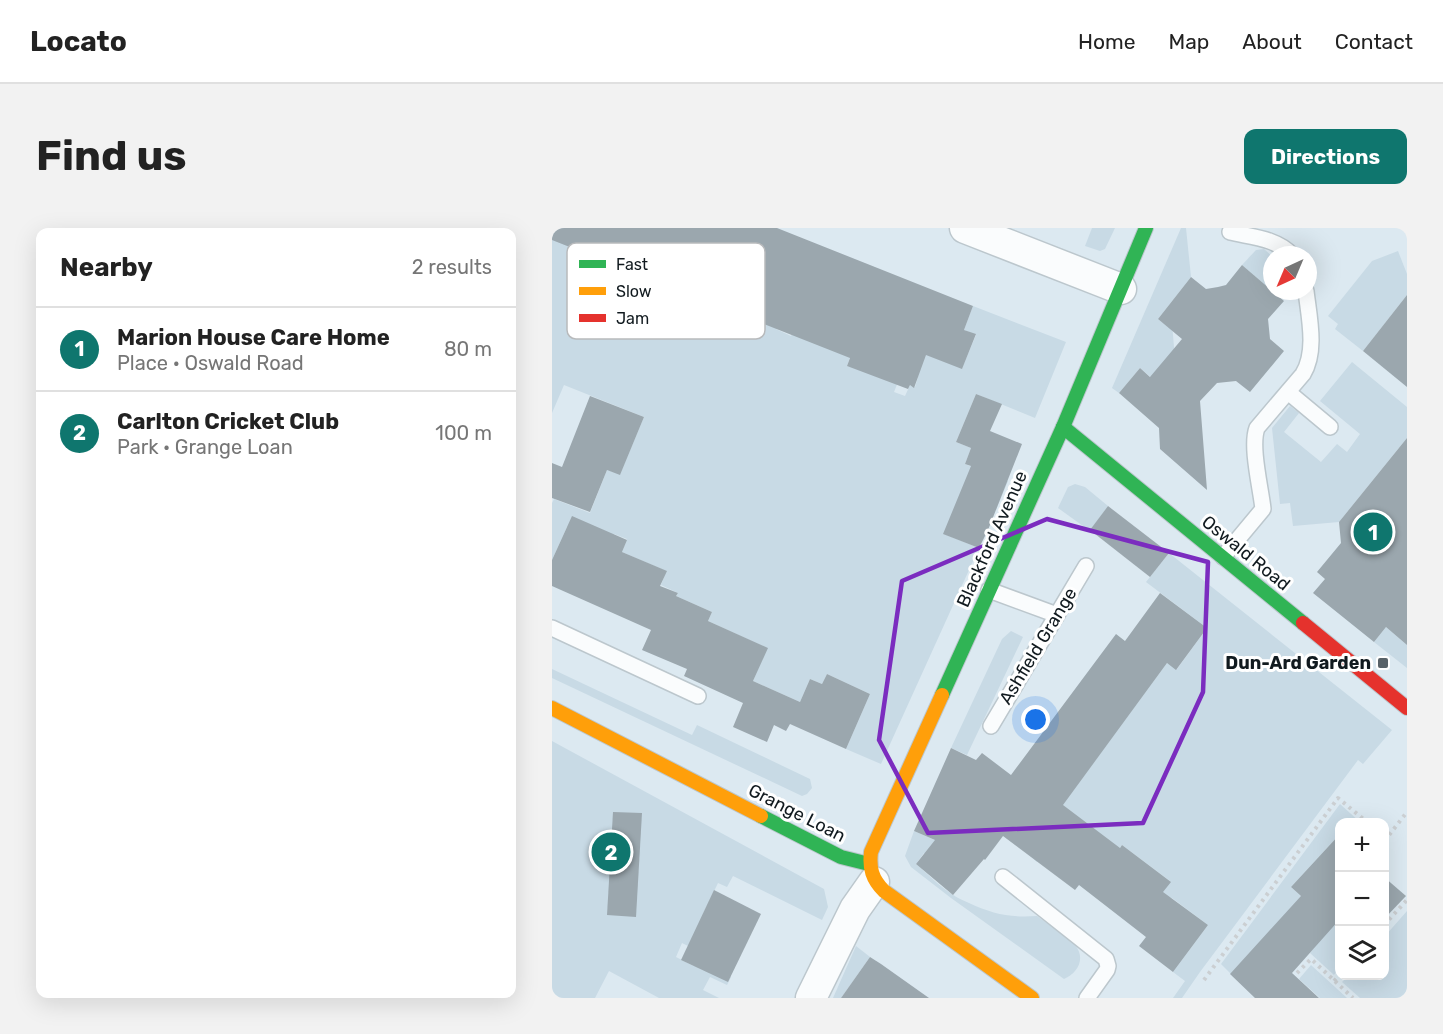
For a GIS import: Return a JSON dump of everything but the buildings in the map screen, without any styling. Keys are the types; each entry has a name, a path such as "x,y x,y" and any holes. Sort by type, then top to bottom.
{"street":[{"path":"965,228 1121,289"},
{"name":"Blackford Avenue","path":"871,873 871,852 1063,427 1146,228"},
{"name":"Oswald Road","path":"1063,427 1407,708"},
{"name":"Grange Loan","path":"552,708 871,873 884,891 1032,998"},
{"path":"811,998 871,873"}],"lane":[{"path":"1230,232 1280,246"},
{"path":"1223,557 1263,509 1254,446 1255,434 1257,428 1308,366 1311,329 1307,300"},
{"path":"1288,392 1330,427"},
{"name":"Ashfield Grange","path":"991,726 1086,566"},
{"path":"989,591 1057,615"},
{"path":"552,628 698,696"},
{"path":"1003,877 1106,959 1107,970 1087,998"}],"path":[{"path":"1204,980 1338,798 1362,818"},
{"path":"1389,835 1407,812"},
{"path":"1389,920 1407,900"},
{"path":"1297,973 1311,959 1353,998"}],"highlighted area":[{"path":"1047,519 1208,562 1203,692 1143,823 928,833 879,740 902,581"}],"shaded area":[{"path":"1092,228 1115,228 1105,249 1100,251 1085,246"},
{"path":"1181,228 1186,228 1191,277 1158,319 1168,327 1172,323 1175,359 1171,394 1140,368 1119,393 1112,388"},
{"path":"621,234 618,243 567,243 567,339 765,339 765,316 784,307 776,329 791,336 803,306 857,337 847,366 900,377 894,392 905,396 910,385 915,387 922,353 962,368 976,335 964,330 973,306 1066,342 1035,418 976,394 956,442 971,448 965,464 1008,481 996,510 960,496 944,534 979,548 881,764 846,749 870,694 827,674 822,684 810,679 800,702 753,681 767,648 708,621 712,612 676,596 678,593 661,585 666,571 622,552 627,539 614,534 609,546 567,527 552,560 552,503 554,499 590,513 607,470 620,474 644,417 564,385 552,413 552,238"},
{"path":"1263,249 1263,283 1242,265 1256,250"},
{"path":"1398,251 1407,274 1407,295 1363,351 1335,329 1338,324 1328,316 1372,261"},
{"path":"1352,362 1407,407 1407,438 1339,522 1293,526 1290,503 1280,504 1272,428 1290,406 1299,413 1284,432 1321,462 1337,444 1347,452 1360,434 1320,401"},
{"path":"1075,484 1085,487 1108,506 1090,531 1058,508 1068,487"},
{"path":"1169,553 1392,730 1363,764 1358,760 1182,998 1173,998 1185,981 1173,972 1208,925 1172,898 1160,896 1170,881 1122,845 1116,853 1073,813 1037,862 1027,853 1167,663 1177,669 1207,628 1146,582"},
{"path":"1386,627 1407,645 1407,668 1374,642"},
{"path":"1011,631 1023,637 967,755 951,748 1002,639"},
{"path":"552,669 692,735 697,725 810,779 812,788 802,796 552,678"},
{"path":"552,741 824,889 828,907 822,920 733,876 727,887 718,883 703,914 692,948 682,943 676,957 694,966 697,961 731,977 727,985 710,977 703,990 719,998 659,998 609,971 595,998 552,998"},
{"path":"1340,804 1356,818 1335,818 1335,839 1291,887 1324,917 1335,910 1334,975 1310,953 1318,943 1231,974 1221,964"},
{"path":"914,831 937,841 939,866 924,853 916,864 934,880 956,897 986,910 1010,916 1037,916 1075,945 1080,955 1077,969 1064,979 911,867 905,856"},
{"path":"1407,911 1407,998 1360,998 1342,982 1344,980 1389,980 1389,931"},
{"path":"856,946 870,957 841,998 833,998"},
{"path":"1311,965 1347,998 1320,998 1299,979"}],"traffic: fast":[{"path":"942,695 1063,427 1146,228"},
{"path":"1063,427 1303,623"},
{"path":"761,816 841,857 869,864"}],"traffic: slow":[{"path":"942,695 871,852 872,873 884,891 1032,998"},
{"path":"552,708 761,816"}],"traffic: jam":[{"path":"1303,623 1407,708"}],"place":[{"name":"Marion House Care Home","path":"1373,532"},
{"name":"Dun-Ard Garden","path":"1383,663"},
{"name":"Carlton Cricket Club","path":"611,852"}]}
